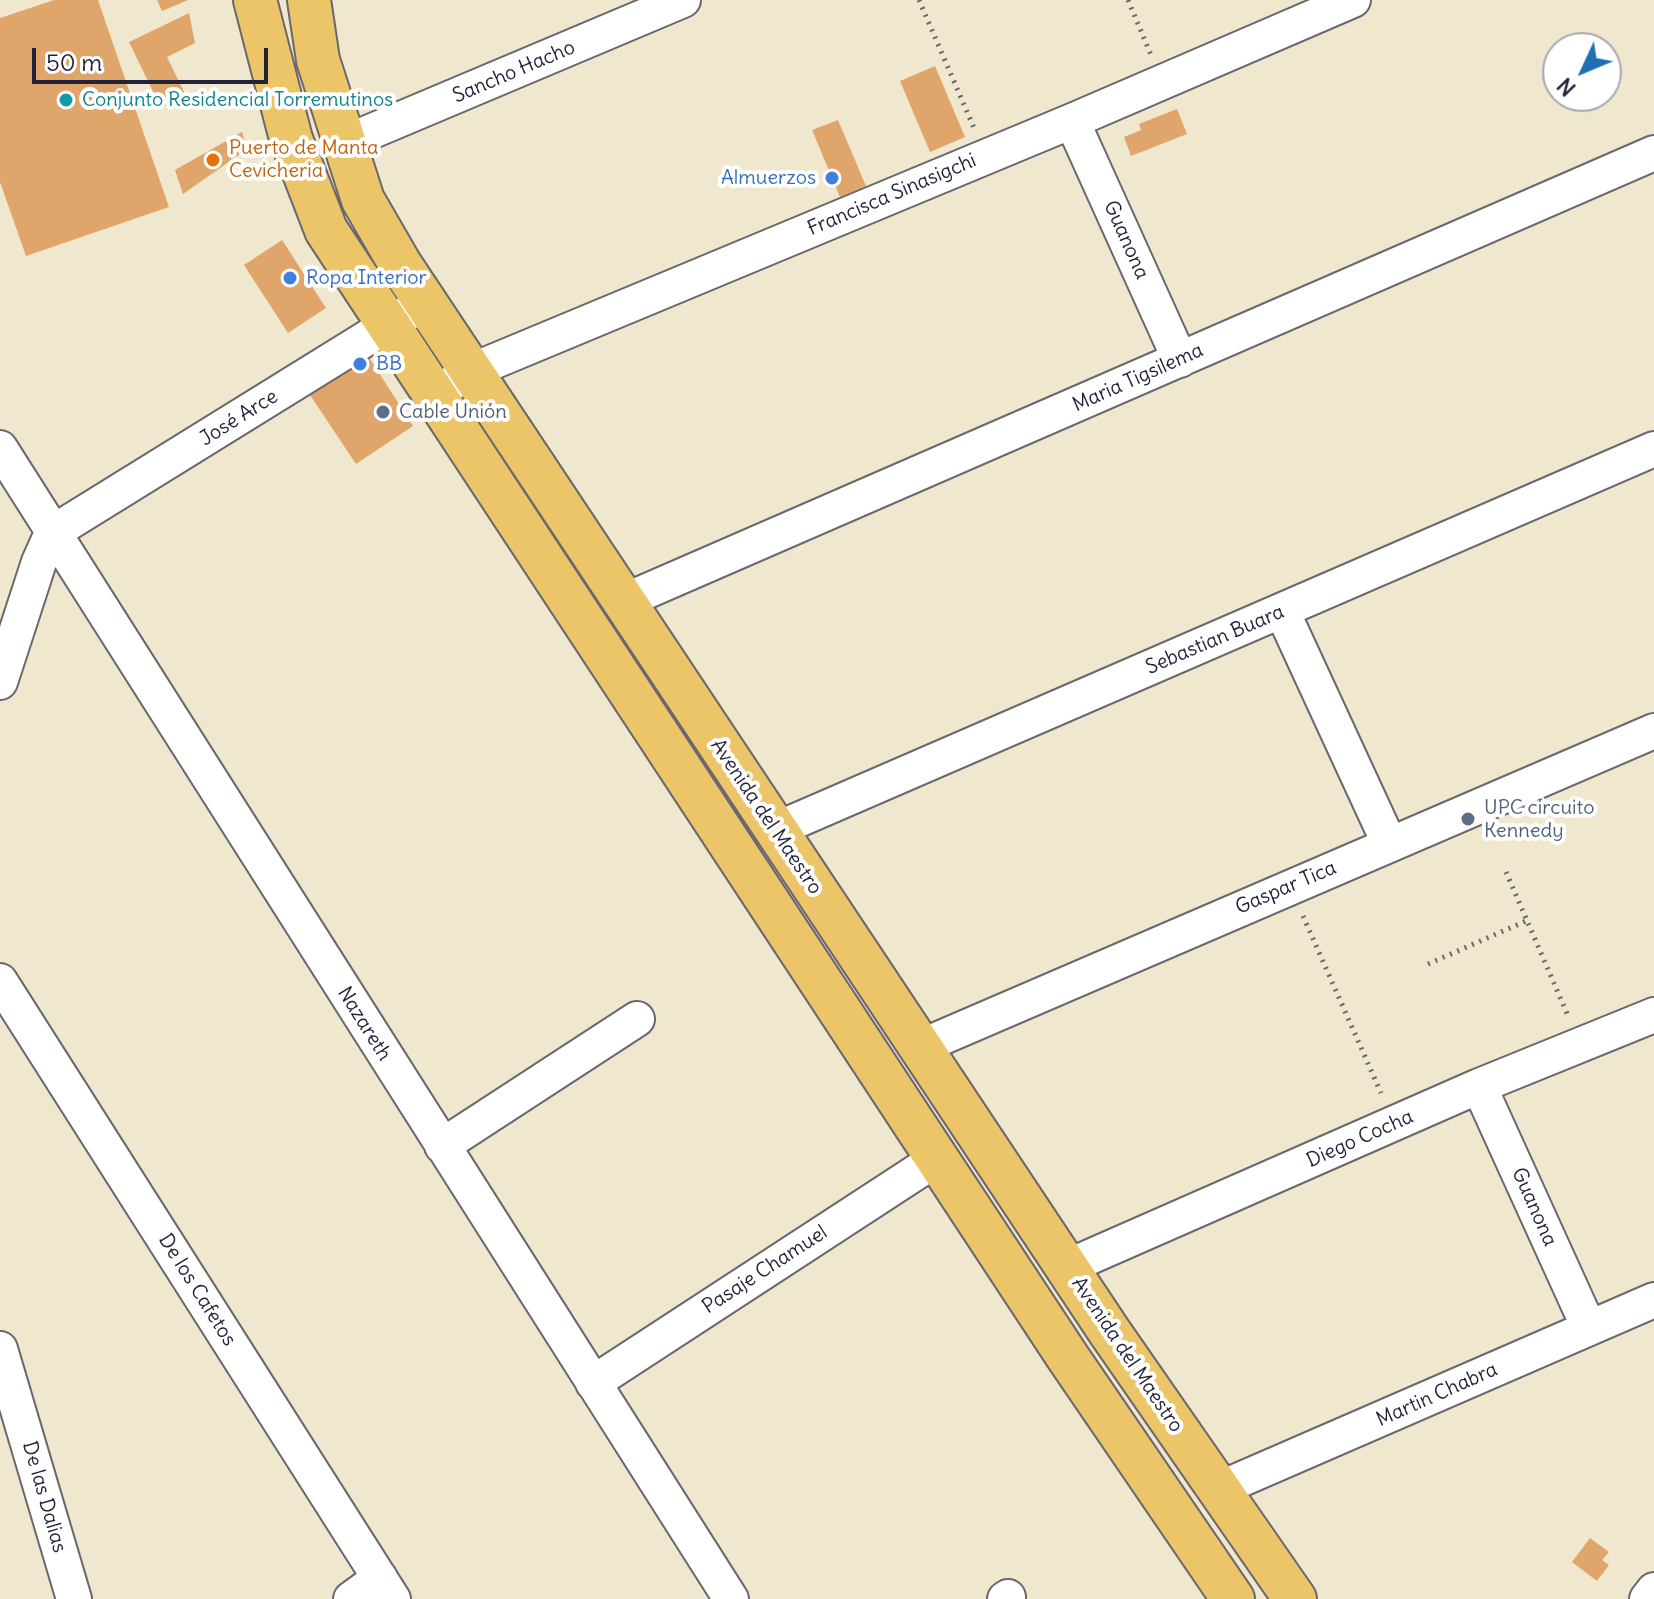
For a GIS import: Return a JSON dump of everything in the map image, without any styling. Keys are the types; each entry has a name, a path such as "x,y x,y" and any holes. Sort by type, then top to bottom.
{"main road":[{"path":"255,0 291,139 326,230 1067,1356 1233,1599"},
{"name":"Avenida del Maestro","path":"309,0 318,60 363,200 425,302 1109,1331 1295,1599"},
{"path":"629,690 668,668"},
{"path":"839,1008 877,983"},
{"path":"1067,1356 1109,1331"}],"street":[{"name":"Sancho Hacho","path":"344,143 683,0"},
{"name":"Francisca Sinasigchi","path":"434,395 471,371 1072,121 1353,0"},
{"name":"Guanona","path":"1072,121 1180,360"},
{"name":"Maria Tigsilema","path":"622,602 1654,153"},
{"name":"José Arce","path":"52,533 425,302"},
{"name":"Nazareth","path":"0,448 731,1599"},
{"name":"Sebastian Buara","path":"775,830 1654,449"},
{"path":"0,682 39,562 52,533"},
{"path":"1282,611 1389,843"},
{"name":"Gaspar Tica","path":"920,1047 1654,731"},
{"name":"De los Cafetos","path":"0,981 387,1589"},
{"name":"Diego Cocha","path":"1067,1267 1479,1086 1654,1015"},
{"path":"442,1146 637,1019"},
{"name":"Guanona","path":"1479,1086 1589,1328"},
{"name":"Pasaje Chamuel","path":"593,1383 938,1158"},
{"name":"Martin Chabra","path":"1219,1489 1654,1300"},
{"name":"De las Dalias","path":"0,1349 74,1599"},
{"path":"351,1599 387,1589"},
{"path":"1647,1599 1654,1590"}],"path":[{"path":"919,0 973,126"},
{"path":"1128,0 1150,52"},
{"path":"1506,872 1580,1045"},
{"path":"1290,886 1394,1124"},
{"path":"1428,964 1526,921"}],"building":[{"name":"Conjunto Residencial Torremutinos","path":"54,0 98,0 169,207 26,256 0,182 0,18"},
{"path":"157,0 188,0 162,11"},
{"path":"189,13 195,43 167,57 186,96 161,108 129,42"},
{"path":"935,66 965,137 930,152 900,81"},
{"path":"1177,109 1187,134 1131,156 1124,137 1141,130 1139,124"},
{"path":"838,120 866,186 840,197 812,130"},
{"name":"Puerto de Manta Cevicheria","path":"242,132 247,149 183,194 175,170"},
{"path":"282,240 326,308 288,333 244,265"},
{"path":"365,351 413,426 356,464 306,389"},
{"path":"1590,1538 1609,1552 1602,1560 1609,1565 1597,1581 1572,1562"}],"place":[{"name":"Conjunto Residencial Torremutinos","path":"66,100"},
{"name":"Puerto de Manta Cevicheria","path":"213,160"},
{"name":"Almuerzos","path":"832,178"},
{"name":"Ropa Interior","path":"290,278"},
{"name":"BB","path":"360,364"},
{"name":"Cable Unión","path":"383,412"},
{"name":"UPC circuito Kennedy","path":"1468,819"}]}
